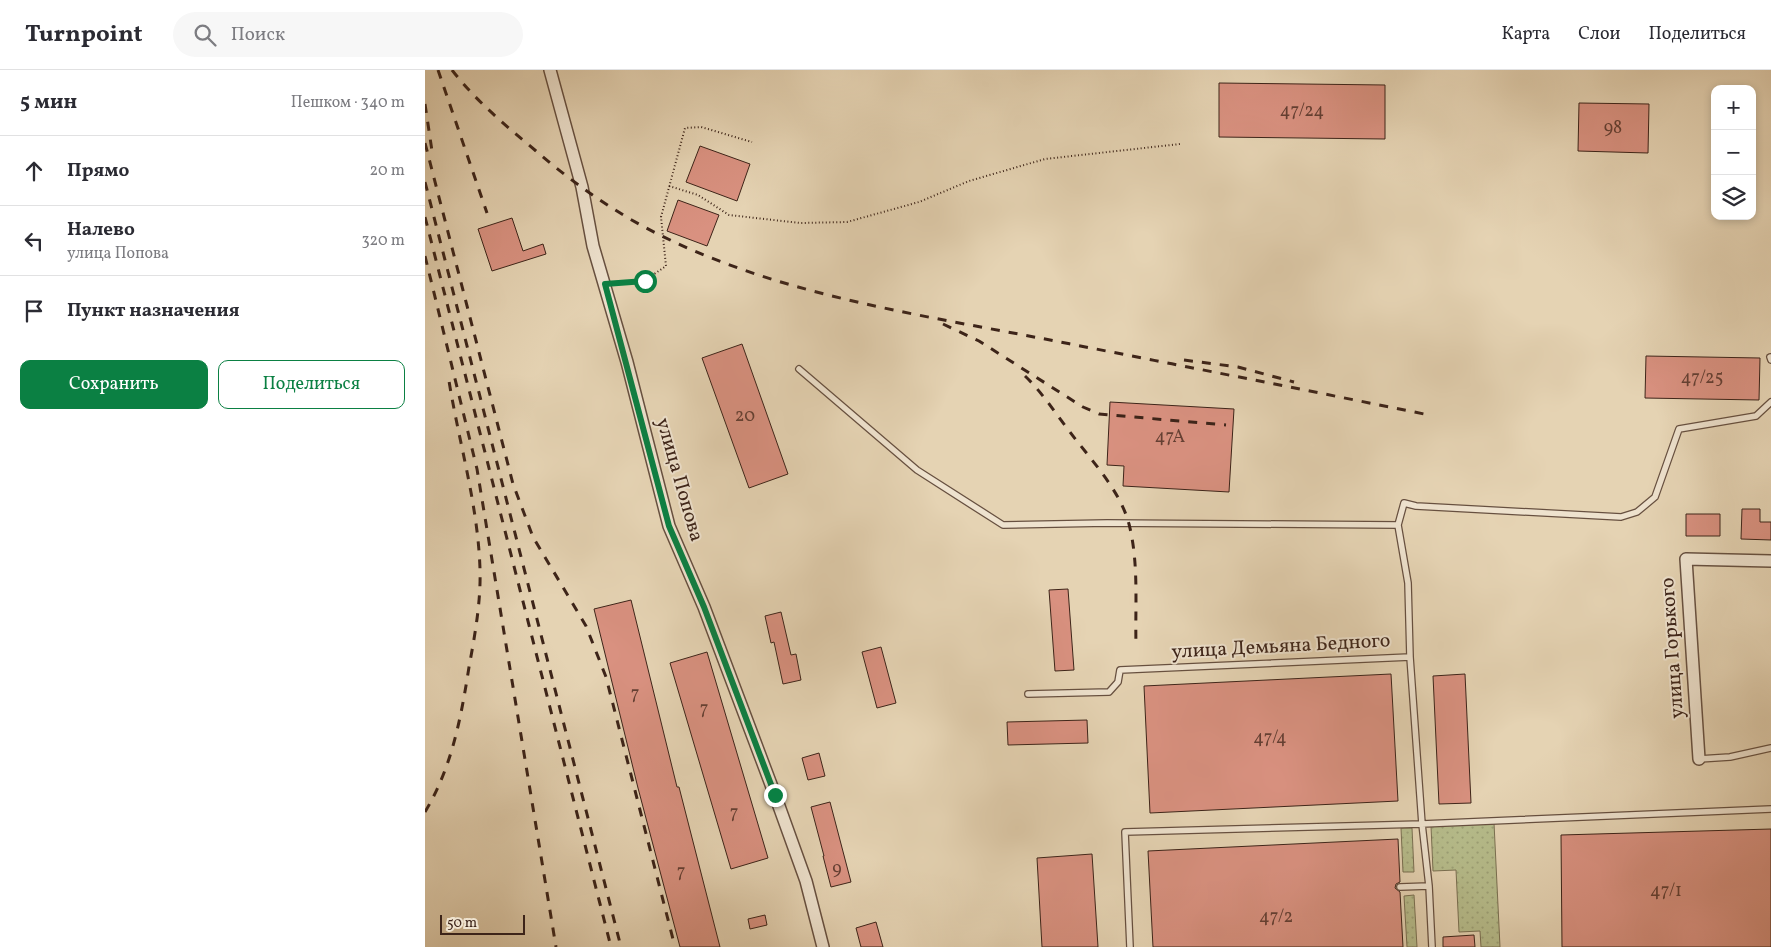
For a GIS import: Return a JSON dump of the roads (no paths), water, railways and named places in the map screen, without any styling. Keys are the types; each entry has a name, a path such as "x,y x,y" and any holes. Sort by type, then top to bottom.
{"street":[{"name":"улица Попова","path":"549,70 582,187 593,246 605,284 669,526 704,607 775,795 806,881 823,947"},
{"name":"улица Горького","path":"1699,759 1686,559 1771,561"}],"lane":[{"path":"799,369 917,470 1003,525 1107,523 1398,525"},
{"path":"1410,658 1408,583 1398,525 1404,503 1416,506 1621,516 1637,512 1655,497 1679,429 1756,416 1771,402"},
{"name":"улица Демьяна Бедного","path":"1028,694 1109,692 1118,682 1120,670 1410,658 1422,824 1429,886 1432,947"},
{"path":"1699,759 1731,756 1771,748"},
{"path":"1130,947 1125,832 1422,824 1771,809"},
{"path":"1400,887 1429,886"}],"railway":[{"path":"438,70 487,213"},
{"path":"452,70 471,92 502,122 558,169 593,195 630,219 679,244 731,265 783,283 892,310 1424,414"},
{"path":"425,104 432,151"},
{"path":"425,143 513,484 533,537 586,626 606,677 675,947"},
{"path":"425,182 621,947"},
{"path":"425,217 611,947"},
{"path":"425,256 477,469 556,947"},
{"path":"943,324 979,341 1083,407 1099,414 1226,425"},
{"path":"1184,360 1238,367 1294,382"},
{"path":"1025,376 1043,396 1104,476 1125,511 1134,554 1136,645"},
{"path":"425,812 442,778 454,742 463,705 480,593 479,545 476,521 449,381"}]}
